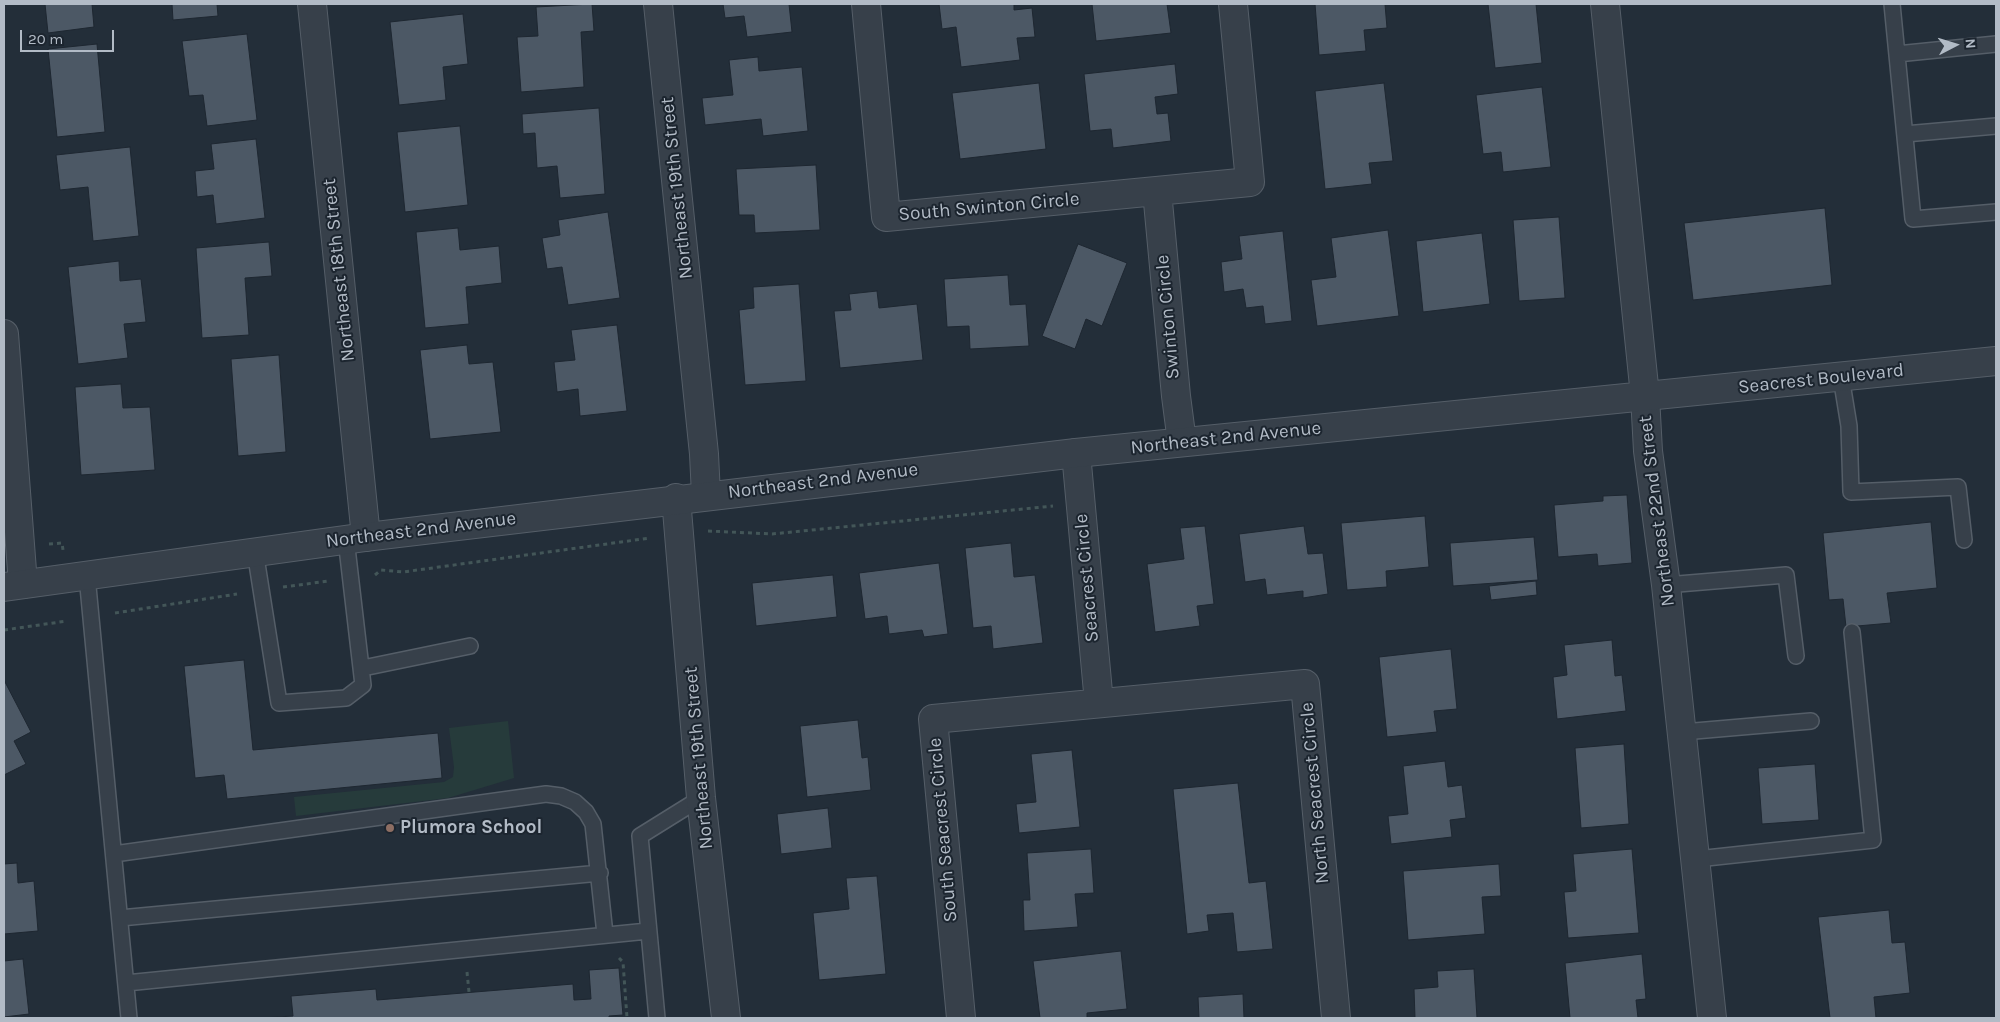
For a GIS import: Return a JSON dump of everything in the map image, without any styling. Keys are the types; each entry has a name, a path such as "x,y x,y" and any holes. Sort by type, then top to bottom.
{"street":[{"name":"Northeast 18th Street","path":"312,4 356,538"},
{"name":"Northeast 19th Street","path":"658,4 696,372 684,409 690,497 679,534 701,798 726,1018"},
{"name":"South Swinton Circle","path":"866,4 886,217 1157,191"},
{"path":"1157,191 1250,182 1233,4"},
{"name":"Northeast 22nd Street","path":"1605,4 1645,396 1648,451 1666,585 1697,859 1712,1018"},
{"name":"Swinton Circle","path":"1157,191 1182,442"},
{"path":"4,334 14,586"},
{"name":"Seacrest Boulevard","path":"1645,396 1996,361"},
{"name":"Northeast 2nd Avenue","path":"14,586 356,538 1076,452 1645,396"},
{"name":"Seacrest Circle","path":"1076,452 1099,704"},
{"name":"North Seacrest Circle","path":"1099,704 1305,684 1336,1018"},
{"name":"South Seacrest Circle","path":"961,1018 933,719 1099,704"}],"lane":[{"path":"1892,4 1912,219 1996,212"},
{"path":"1896,54 1996,44"},
{"path":"1905,134 1996,126"},
{"path":"1841,377 1849,426 1851,492 1958,487 1964,540"},
{"path":"255,551 279,703 346,698 363,685 363,668 351,578 356,538"},
{"path":"1666,585 1786,574 1796,656"},
{"path":"87,576 130,1018"},
{"path":"1697,859 1873,840 1852,632"},
{"path":"363,668 470,646"},
{"path":"1682,732 1811,721"},
{"path":"114,854 546,794 568,799 586,812 595,831 605,934"},
{"path":"657,1018 640,836 701,798"},
{"path":"120,918 600,873"},
{"path":"126,982 648,931"}],"path":[{"path":"91,616 260,590 375,575 382,570 403,572 712,530 772,534 1080,504"},
{"path":"4,630 70,621"},
{"path":"617,956 623,962 628,1018"},
{"path":"469,992 466,972 476,971"}],"green space":[{"path":"508,721 514,778 448,798 296,816 294,797 444,782 453,777 454,767 449,728"}],"building":[{"path":"45,4 92,4 94,27 48,33"},
{"path":"172,4 217,4 218,16 173,20"},
{"path":"592,4 594,31 581,32 584,87 521,92 517,37 538,36 536,7"},
{"path":"723,4 789,4 792,32 747,37 744,16 725,18"},
{"path":"939,4 1014,4 1014,10 1032,8 1035,37 1017,38 1020,60 961,67 956,27 942,29"},
{"path":"1092,4 1167,4 1171,33 1096,41"},
{"path":"1315,4 1385,4 1387,28 1364,30 1366,51 1319,55"},
{"path":"1488,4 1536,4 1542,63 1495,68"},
{"path":"463,14 468,64 443,67 446,100 399,105 390,22"},
{"path":"247,34 257,120 207,126 203,95 189,96 182,41"},
{"path":"97,44 105,132 57,137 48,49"},
{"path":"758,57 759,71 802,67 808,131 763,136 761,119 705,125 702,98 733,95 729,60"},
{"path":"1175,64 1178,94 1155,97 1157,114 1168,113 1171,141 1113,148 1111,129 1090,131 1084,74"},
{"path":"1039,83 1046,149 960,159 952,93"},
{"path":"1384,83 1393,161 1369,163 1372,184 1325,189 1315,91"},
{"path":"1542,87 1551,167 1503,172 1501,152 1483,154 1476,95"},
{"path":"599,108 605,194 560,198 557,166 537,168 535,133 523,134 522,114"},
{"path":"460,126 468,205 405,212 397,132"},
{"path":"256,139 265,218 216,224 213,195 197,197 195,171 214,169 211,144"},
{"path":"130,147 139,236 93,241 88,187 60,190 56,155"},
{"path":"816,165 820,230 755,233 754,215 739,215 736,169"},
{"path":"1825,208 1832,285 1693,300 1684,223"},
{"path":"608,212 620,298 568,305 562,267 547,269 542,238 560,235 558,220"},
{"path":"1559,217 1565,298 1519,301 1513,220"},
{"path":"458,228 460,250 499,246 502,283 466,287 469,324 425,328 416,232"},
{"path":"1388,230 1399,316 1317,326 1311,280 1336,277 1331,238"},
{"path":"1283,231 1292,321 1265,324 1263,306 1246,308 1243,289 1224,292 1221,262 1242,259 1239,236"},
{"path":"1482,233 1490,304 1423,312 1416,241"},
{"path":"269,242 272,276 245,278 249,335 202,338 196,248"},
{"path":"1078,244 1127,263 1102,326 1086,319 1075,349 1042,336"},
{"path":"119,261 120,281 141,279 146,322 124,324 128,358 78,364 68,267"},
{"path":"1008,275 1010,305 1026,304 1029,346 970,349 969,326 947,327 944,279"},
{"path":"799,284 806,381 745,385 739,310 754,308 753,287"},
{"path":"877,291 879,308 917,304 923,360 840,368 834,311 851,310 849,294"},
{"path":"617,325 627,411 580,416 578,389 557,392 554,362 575,360 571,330"},
{"path":"467,345 469,364 493,362 501,432 430,439 420,350"},
{"path":"279,355 286,452 238,456 231,359"},
{"path":"121,384 123,408 150,407 155,470 81,475 75,387"},
{"path":"1627,495 1632,563 1598,566 1597,554 1558,557 1554,505 1603,501 1603,496"},
{"path":"1425,516 1429,567 1386,571 1387,587 1347,590 1341,523"},
{"path":"1931,522 1937,588 1887,593 1891,623 1846,627 1843,599 1829,600 1823,533"},
{"path":"1205,526 1214,604 1197,606 1200,626 1155,632 1147,564 1184,559 1180,528"},
{"path":"1304,526 1308,554 1323,553 1328,594 1303,598 1303,591 1267,595 1265,579 1245,582 1239,534"},
{"path":"1534,537 1538,580 1453,586 1450,543"},
{"path":"1011,543 1014,577 1035,575 1043,643 993,649 991,626 973,628 965,548"},
{"path":"939,563 948,634 924,637 922,630 889,634 887,616 865,619 859,573"},
{"path":"833,575 837,617 756,626 752,583"},
{"path":"1536,581 1537,595 1491,600 1489,586"},
{"path":"1612,640 1615,676 1622,675 1626,711 1557,719 1553,677 1567,675 1564,645"},
{"path":"1451,649 1457,709 1434,711 1437,732 1387,737 1379,657"},
{"path":"244,660 253,750 438,733 442,778 227,799 224,775 195,778 184,666"},
{"path":"4,680 31,732 14,741 26,764 4,775"},
{"path":"858,720 862,758 868,757 871,790 807,797 800,726"},
{"path":"1624,744 1629,824 1581,828 1575,748"},
{"path":"1072,750 1080,827 1019,833 1016,804 1036,802 1031,754"},
{"path":"1445,761 1448,787 1462,785 1466,818 1450,820 1452,837 1391,844 1388,816 1408,814 1403,766"},
{"path":"1815,764 1819,820 1762,824 1758,768"},
{"path":"1238,783 1249,883 1266,881 1273,949 1237,952 1233,913 1207,915 1209,931 1187,934 1173,789"},
{"path":"828,808 832,848 781,854 777,814"},
{"path":"1091,849 1094,893 1075,894 1078,927 1024,931 1023,900 1030,900 1027,853"},
{"path":"1632,849 1639,933 1568,938 1564,892 1576,891 1573,854"},
{"path":"17,863 18,883 34,881 38,931 4,934 4,864"},
{"path":"1499,864 1501,896 1482,897 1485,934 1408,940 1403,871"},
{"path":"877,876 886,974 819,980 813,913 849,909 846,878"},
{"path":"1889,910 1892,943 1905,942 1910,993 1874,997 1876,1018 1830,1018 1818,917"},
{"path":"1121,951 1127,1009 1087,1013 1087,1018 1040,1018 1033,961"},
{"path":"1642,954 1646,999 1636,1000 1638,1018 1570,1018 1565,963"},
{"path":"23,959 29,1014 4,1017 4,961"},
{"path":"619,968 623,1015 609,1016 609,1018 262,1018 293,1016 291,996 376,989 377,1000 573,984 574,1000 591,999 589,970"},
{"path":"1474,969 1477,1018 1415,1018 1414,989 1438,987 1437,971"},
{"path":"1243,994 1244,1018 1199,1018 1198,997"}],"place":[{"name":"Plumora School","path":"390,828"}]}
